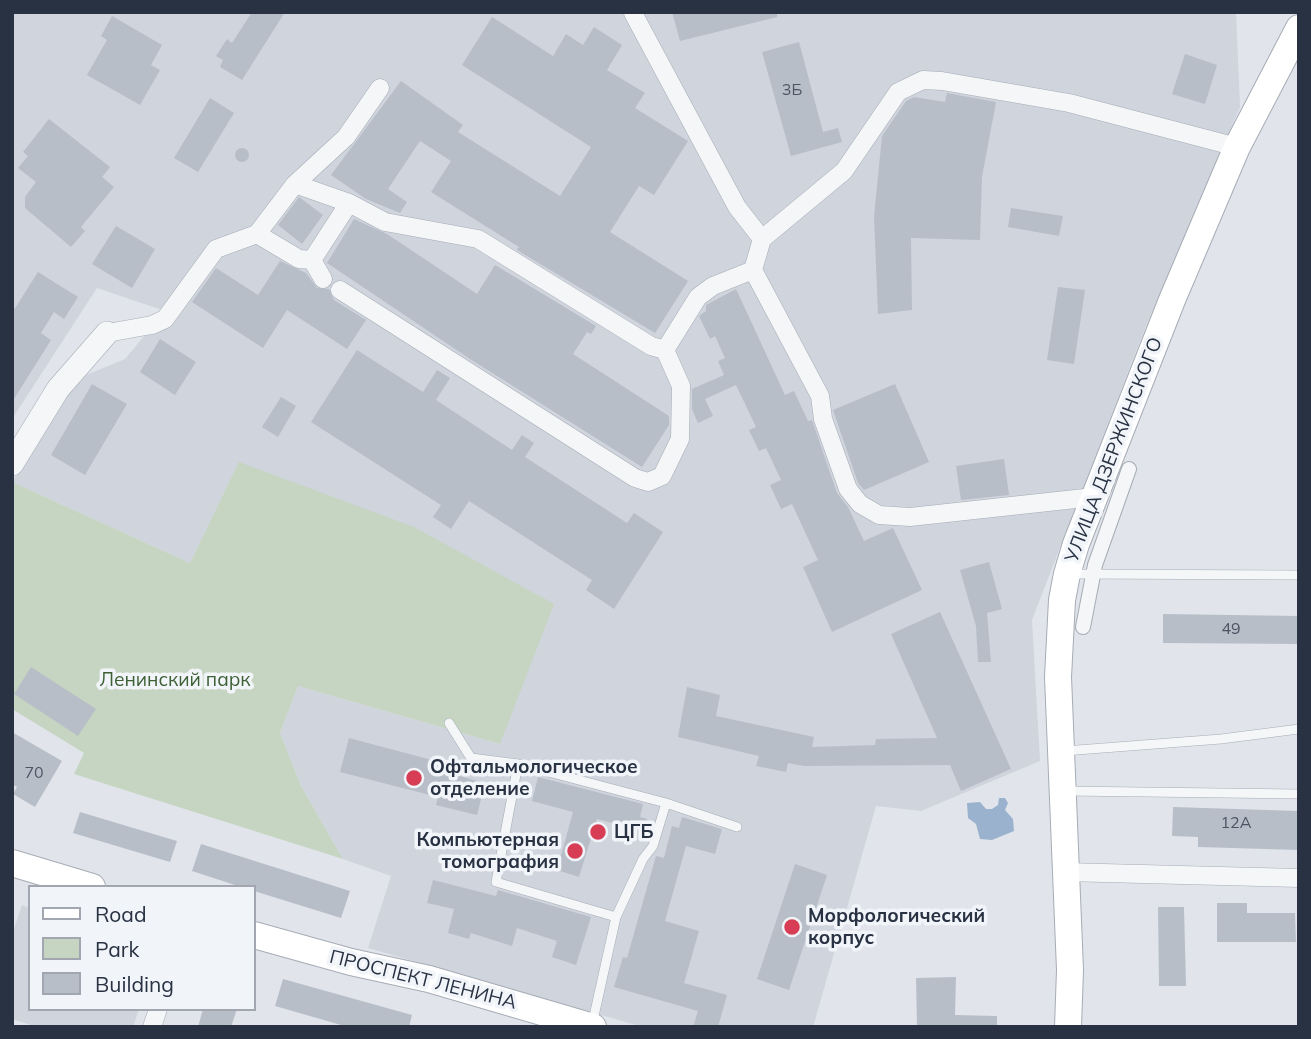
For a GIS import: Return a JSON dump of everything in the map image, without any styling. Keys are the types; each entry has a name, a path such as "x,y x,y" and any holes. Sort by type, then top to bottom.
{"main road":[{"name":"УЛИЦА ДЗЕРЖИНСКОГО","path":"1068,1027 1070,970 1059,751 1059,638 1067,574 1094,497 1172,300 1237,146 1299,28"},
{"path":"12,863 85,885"},
{"name":"ПРОСПЕКТ ЛЕНИНА","path":"256,935 544,1020 592,1027"}],"street":[{"path":"634,13 737,207 762,239"},
{"path":"1094,497 910,517 879,515 860,504 848,489 822,419 820,396 753,270 762,239 844,171 898,92 923,80 942,80 1069,103 1237,146"},
{"path":"12,464 58,389 107,333 152,325 165,319 216,249 257,234 295,184 346,137 380,88"},
{"path":"295,184 349,204 385,222 478,239 651,346 665,350"},
{"path":"312,260 349,204"},
{"path":"257,234 299,259 312,260"},
{"path":"312,260 323,279"},
{"path":"665,350 698,297 713,286 753,270"},
{"path":"340,290 635,478 648,482 662,477 680,439 681,386 665,350"},
{"path":"1083,627 1093,574 1129,469"},
{"path":"1064,872 1299,878"}],"lane":[{"path":"1067,574 1299,575"},
{"path":"449,723 471,758 518,764 666,803 737,827"},
{"path":"1059,751 1221,739 1299,729"},
{"path":"518,764 496,882 616,917"},
{"path":"1060,791 1299,794"},
{"path":"592,1027 616,917 643,859 653,846 666,803"}],"shaded area":[{"path":"12,12 1236,12 1240,107 1146,326 1032,620 1040,761 921,811 876,806 813,1027 643,1027 368,948 391,876 343,859 301,786 280,733 298,686 500,744 239,463 190,563 12,482 79,378 125,359 165,311 97,288 12,419"},
{"path":"22,905 28,907 28,1011 138,1011 133,1027 37,1027 12,1019 12,935"}],"green space":[{"name":"Ленинский парк","path":"239,462 414,527 554,604 500,744 298,686 280,733 301,786 343,859 74,774 84,753 12,709 12,482 190,563"}],"water":[{"path":"999,798 1005,798 1008,803 1005,810 1013,819 1014,831 992,840 980,839 976,824 968,818 967,803 980,802 986,809 992,809 998,805"}],"building":[{"path":"252,12 285,12 242,80 220,67 223,60 216,56 227,39 232,43"},
{"path":"672,12 777,12 777,17 680,41"},
{"path":"112,16 162,45 151,65 160,70 140,105 87,75 107,40 101,36"},
{"path":"492,17 553,56 566,34 583,45 594,27 622,45 607,70 645,93 635,108 688,141 654,195 639,186 610,232 688,281 655,333 517,250 519,247 431,192 451,161 420,141 388,189 407,202 400,213 366,199 331,175 401,81 463,125 458,132 560,196 591,147 462,65"},
{"path":"799,42 823,132 838,128 842,142 791,156 762,52"},
{"path":"1185,54 1217,65 1205,104 1172,94"},
{"path":"947,93 996,102 982,177 980,240 911,238 912,310 878,314 874,217 882,136 906,101 914,97 945,102"},
{"path":"210,98 234,113 198,172 174,158"},
{"path":"49,119 110,167 102,177 114,187 81,227 85,231 71,247 25,208 25,197 36,182 18,168 28,156 23,152"},
{"path":"242,148 247,150 247,160 242,162 237,160 235,155 237,150"},
{"path":"299,197 323,215 302,244 278,225"},
{"path":"1011,208 1063,216 1059,236 1008,227"},
{"path":"354,219 387,234 477,294 495,265 596,326 591,334 587,332 573,354 669,416 669,425 642,467 470,359 327,263"},
{"path":"116,226 155,249 132,288 92,264"},
{"path":"280,261 306,273 317,288 329,289 334,300 366,320 347,349 287,310 263,348 192,302 216,268 258,295"},
{"path":"38,272 78,297 64,319 54,312 41,333 51,340 12,402 12,313"},
{"path":"1058,287 1085,290 1074,364 1047,360"},
{"path":"736,289 785,395 794,391 808,421 812,420 837,493 848,507 864,541 893,528 922,590 832,632 803,567 818,560 792,504 781,509 770,485 781,480 766,448 759,451 749,430 756,427 736,385 705,399 713,416 698,423 692,409 692,389 724,375 718,361 725,358 715,336 710,339 699,316 706,311 706,305"},
{"path":"160,339 196,362 175,395 140,372"},
{"path":"357,350 423,392 437,370 450,378 436,400 512,450 522,435 534,443 525,457 627,523 634,513 663,532 614,609 586,590 592,580 469,501 451,529 433,517 441,505 311,422"},
{"path":"92,384 127,404 85,475 51,455"},
{"path":"895,384 929,462 864,490 858,483 833,410"},
{"path":"281,397 296,406 278,437 262,427"},
{"path":"1004,459 1009,495 961,500 956,466"},
{"path":"989,562 1002,609 987,613 991,662 978,662 976,626 960,570"},
{"path":"940,612 1011,769 961,791 950,765 804,766 788,763 786,772 756,766 759,756 678,737 687,687 720,695 716,716 814,737 812,747 875,745 876,739 937,738 891,634"},
{"path":"1163,614 1299,616 1299,644 1163,643"},
{"path":"31,667 96,709 78,736 14,694"},
{"path":"12,732 62,761 35,807 13,794 17,787 12,784"},
{"name":"Офтальмологическое отделение","path":"349,738 447,764 445,772 485,783 477,815 436,805 438,797 340,772"},
{"path":"538,777 643,804 640,817 647,819 644,831 597,819 579,877 557,870 573,812 532,801"},
{"path":"1173,807 1299,811 1299,850 1198,847 1198,837 1172,836"},
{"path":"80,812 177,841 170,862 73,833"},
{"path":"682,817 722,829 715,854 686,846 665,921 699,931 684,983 727,995 718,1027 693,1027 698,1011 614,987 623,957 627,958 656,856 664,858 672,826 679,828"},
{"path":"201,844 350,891 341,918 256,892 256,885 235,885 192,871"},
{"name":"Морфологический корпус","path":"795,864 827,875 789,990 757,979"},
{"path":"433,880 496,896 498,890 591,917 576,965 552,957 557,941 517,928 512,946 471,933 469,939 448,933 454,909 427,903"},
{"path":"1217,903 1247,903 1247,913 1295,913 1296,942 1217,942"},
{"path":"1158,907 1184,907 1186,986 1159,986"},
{"path":"956,977 955,1015 997,1016 997,1027 917,1027 916,978"},
{"path":"283,979 412,1015 409,1027 348,1027 275,1006"},
{"path":"202,1011 236,1011 231,1027 198,1027"}],"place":[{"name":"Офтальмологическое отделение","path":"414,778"},
{"name":"ЦГБ","path":"598,832"},
{"name":"Компьютерная томография","path":"575,851"},
{"name":"Морфологический корпус","path":"792,927"}]}
